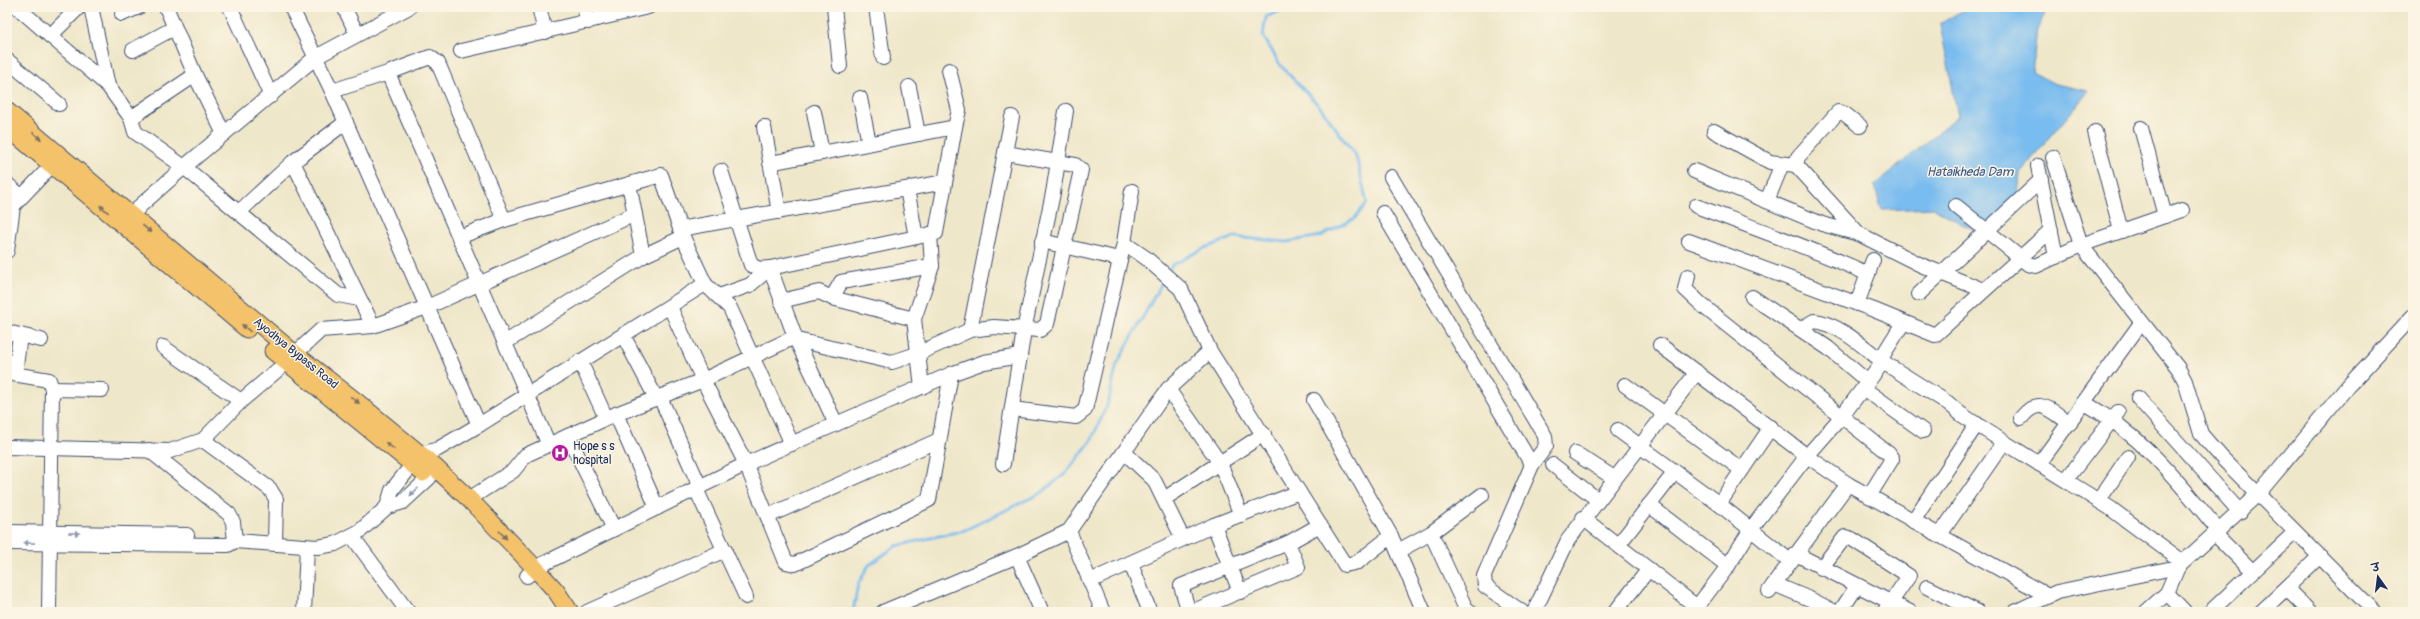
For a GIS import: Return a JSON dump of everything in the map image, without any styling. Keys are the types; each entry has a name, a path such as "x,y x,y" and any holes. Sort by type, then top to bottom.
{"main road":[{"name":"Ayodhya Bypass Road","path":"7,111 128,220 291,358 357,402 432,474 459,505 531,572 556,591 570,612"},
{"name":"Ayodhya Bypass Road","path":"7,127 52,165 128,220"},
{"name":"Ayodhya Bypass Road","path":"432,474 469,499 531,572 556,612"}],"street":[{"path":"7,11 10,7"},
{"path":"17,7 108,86 131,118 135,132 184,167 338,295 359,299"},
{"path":"50,36 79,7"},
{"path":"92,7 108,86"},
{"path":"122,14 140,7"},
{"path":"166,7 195,76 224,134"},
{"path":"230,7 271,96"},
{"path":"291,7 332,90 479,425"},
{"path":"344,7 357,34"},
{"path":"128,220 184,167 316,57 357,34 393,10 409,7"},
{"path":"539,7 545,32"},
{"path":"584,7 588,22"},
{"path":"461,50 545,32 648,7"},
{"path":"834,7 840,66"},
{"path":"876,7 883,58"},
{"path":"133,50 174,28"},
{"path":"332,90 388,73 430,57 438,64 504,220"},
{"path":"7,60 59,104"},
{"path":"719,296 750,285 769,274 936,233 959,110 950,70"},
{"path":"388,73 506,342 549,445"},
{"path":"131,118 195,76"},
{"path":"909,87 918,134"},
{"path":"860,98 869,143"},
{"path":"1003,464 1024,330 1053,193 1066,111"},
{"path":"814,112 822,152"},
{"path":"1796,165 1798,157 1838,112 1845,114 1860,126"},
{"path":"970,330 1012,117"},
{"path":"239,212 293,162 346,122"},
{"path":"764,127 779,212"},
{"path":"770,162 956,127"},
{"path":"2141,128 2165,216"},
{"path":"1714,131 1770,162 1796,165 1859,234"},
{"path":"2095,132 2121,231"},
{"path":"469,499 513,471 526,455 611,416 703,380 751,357 796,339 892,362 917,354 970,330 994,327 1040,330 1047,324 1081,170 1075,165 1006,153"},
{"path":"2053,157 2080,245 2182,375 2201,434 2295,532 2375,612"},
{"path":"293,162 373,326"},
{"path":"1767,201 1782,164"},
{"path":"14,203 52,165"},
{"path":"721,171 738,219 751,264 769,274 782,301 796,339 836,424"},
{"path":"1694,171 1822,224 1859,234 1940,273 1983,290"},
{"path":"1919,294 1987,231 2040,173 2056,257"},
{"path":"459,237 504,220 661,175 682,233 705,284 730,308 751,357 792,444"},
{"path":"1391,177 1545,436 1546,446 1532,465 1484,576 1485,586 1522,612"},
{"path":"506,342 682,233 738,219 945,182"},
{"path":"7,184 14,203 7,251"},
{"path":"630,184 643,256"},
{"path":"907,189 916,237"},
{"path":"1012,409 1076,417 1085,410 1124,243 1132,191"},
{"path":"1053,193 1075,199"},
{"path":"1696,206 1771,235 1816,250 1868,274"},
{"path":"1956,206 2028,264 2036,266 2080,245 2182,210"},
{"path":"1382,213 1532,465"},
{"path":"7,448 170,451 203,440 241,401 321,330 373,326 427,307 480,285 635,214"},
{"path":"1689,241 1935,335 1983,290 2052,230"},
{"path":"922,387 914,319 932,266 930,234"},
{"path":"1042,241 1120,259"},
{"path":"1124,243 1146,258 1181,288 1210,351 1264,434 1344,565 1358,562 1391,536"},
{"path":"1857,304 1873,260"},
{"path":"832,298 841,282 932,266"},
{"path":"1688,276 1685,289 1703,306 1889,454 1892,459 1869,496"},
{"path":"388,506 392,490 417,459 438,449 479,425 705,284"},
{"path":"782,301 819,292 832,298 914,319"},
{"path":"1752,297 1828,348 1865,385 1923,431"},
{"path":"670,307 703,380 746,464 786,562 795,564 929,500 951,374"},
{"path":"2146,612 2167,593 2180,565 2258,494 2348,386 2413,316"},
{"path":"1801,329 1814,321 1824,323 1861,343 1882,361 2004,442 2099,500 2180,565"},
{"path":"1583,518 1619,544 1697,610 1728,566 1751,529 1807,456 1842,416 1865,385 1882,361 1903,323"},
{"path":"2039,464 2085,403 2141,323"},
{"path":"42,340 14,333 11,373 49,380 52,389 49,612"},
{"path":"623,335 658,398 746,597"},
{"path":"1660,345 1771,427 1807,456 1848,484 2048,596"},
{"path":"163,347 241,401"},
{"path":"882,612 1017,556 1069,531 1168,389 1210,351"},
{"path":"531,572 746,464 836,424 951,374 984,362 1020,356"},
{"path":"580,361 611,416 657,508"},
{"path":"1534,612 1568,540 1583,518 1696,372"},
{"path":"1625,385 1742,470"},
{"path":"52,389 102,390"},
{"path":"1168,389 1220,464 1241,515"},
{"path":"2138,398 2240,512"},
{"path":"1314,400 1391,536 1424,612"},
{"path":"2085,403 2116,416 2168,469 2217,532 2252,571"},
{"path":"2021,418 2031,407 2037,405 2042,406 2070,423"},
{"path":"2066,480 2116,416"},
{"path":"1913,521 1977,424"},
{"path":"1719,504 1771,427"},
{"path":"1618,430 1751,529 1793,557 1821,568 1857,586 1887,608 1910,612"},
{"path":"1164,499 1264,434"},
{"path":"568,436 614,529"},
{"path":"203,440 270,489 276,499 275,544"},
{"path":"768,516 939,440"},
{"path":"1939,536 2004,442"},
{"path":"7,532 49,538 228,545 235,541 307,547 328,546 352,536 388,506 403,502 432,474 438,449"},
{"path":"149,450 229,514 233,522 235,541"},
{"path":"1124,452 1154,480 1183,539"},
{"path":"1575,453 1614,478"},
{"path":"2099,500 2128,457"},
{"path":"1553,465 1598,500"},
{"path":"1619,544 1676,472"},
{"path":"1835,612 1812,600 1771,588 1848,484"},
{"path":"1090,581 1131,564 1214,525 1300,492"},
{"path":"1398,551 1430,533 1482,495"},
{"path":"1649,505 1728,566"},
{"path":"1214,525 1240,592"},
{"path":"1288,543 1298,567 1190,612 1180,586 1230,568 1288,543 1320,525"},
{"path":"1069,531 1103,612"},
{"path":"2210,612 2295,532"},
{"path":"1430,533 1465,607 1470,612"},
{"path":"352,536 408,612"},
{"path":"1821,568 1845,537 1852,539 1909,576 1887,608"},
{"path":"7,543 49,538"},
{"path":"304,612 307,547"},
{"path":"587,612 725,550"},
{"path":"1017,556 1039,611"},
{"path":"2261,612 2287,589 2320,556"},
{"path":"1131,564 1150,612"},
{"path":"2015,612 2057,592 2180,565"},
{"path":"1618,611 1649,569"},
{"path":"1840,612 1857,586"},
{"path":"1927,587 1978,612"},
{"path":"2287,589 2310,612"},
{"path":"2167,593 2185,612"}],"water":[{"name":"Hataikheda Dam","path":"1968,7 2048,7 2037,30 2032,72 2055,84 2089,91 2020,173 2017,210 2007,219 1971,229 1934,208 1882,210 1874,186 1958,116 1940,24"}],"waterway":[{"path":"1168,272 1172,265 1205,248 1235,237 1286,242 1321,236 1355,218 1367,203 1356,156 1321,108 1281,66 1263,36 1266,17 1289,7"},
{"path":"853,612 858,584 869,565 896,546 965,530 1041,493 1066,473 1091,441 1108,403 1117,364 1164,279"}],"place":[{"name":"Hope s s hospital","path":"560,453"}]}
